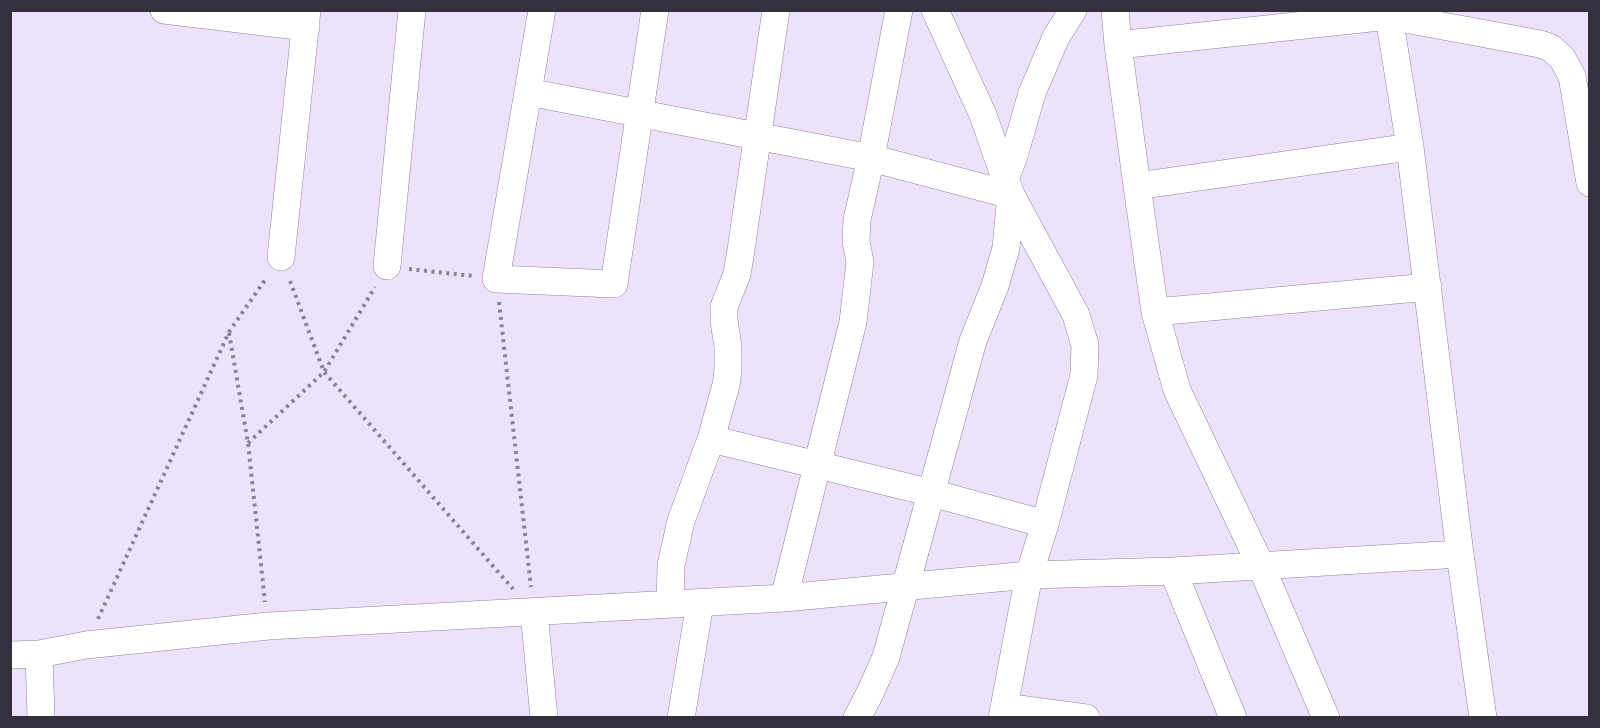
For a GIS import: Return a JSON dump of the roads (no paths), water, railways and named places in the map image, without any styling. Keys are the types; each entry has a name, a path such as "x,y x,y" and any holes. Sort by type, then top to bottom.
{"street":[{"path":"164,10 306,19 281,257"},
{"path":"387,266 411,10"},
{"path":"542,10 496,279 614,284 656,10"},
{"path":"670,604 670,565 681,521 711,439 728,370 724,308 737,274 776,10"},
{"path":"784,598 854,322 860,262 856,241 857,220 899,10"},
{"path":"935,10 982,115 1008,187 1076,315 1084,345 1084,375 1045,524 1029,575 1003,712 1086,717"},
{"path":"856,717 886,657 973,341 998,277 1006,248 1008,187 1014,156 1032,93 1056,37 1073,10"},
{"path":"1115,10 1155,312 1177,390 1261,566 1326,717"},
{"path":"1118,45 1389,13 1540,44 1551,48 1562,58 1572,76 1590,183"},
{"path":"1389,13 1410,147 1460,554 1483,717"},
{"path":"528,92 871,158 1008,187"},
{"path":"1137,186 1410,147"},
{"path":"1155,312 1428,287"},
{"path":"711,439 932,493 1045,524"},
{"path":"10,655 39,654 86,645 268,626 784,598 1029,575 1173,571 1460,554"},
{"path":"1173,571 1233,717"},
{"path":"681,717 700,603"},
{"path":"534,612 544,717"},
{"path":"39,654 40,717"}]}
